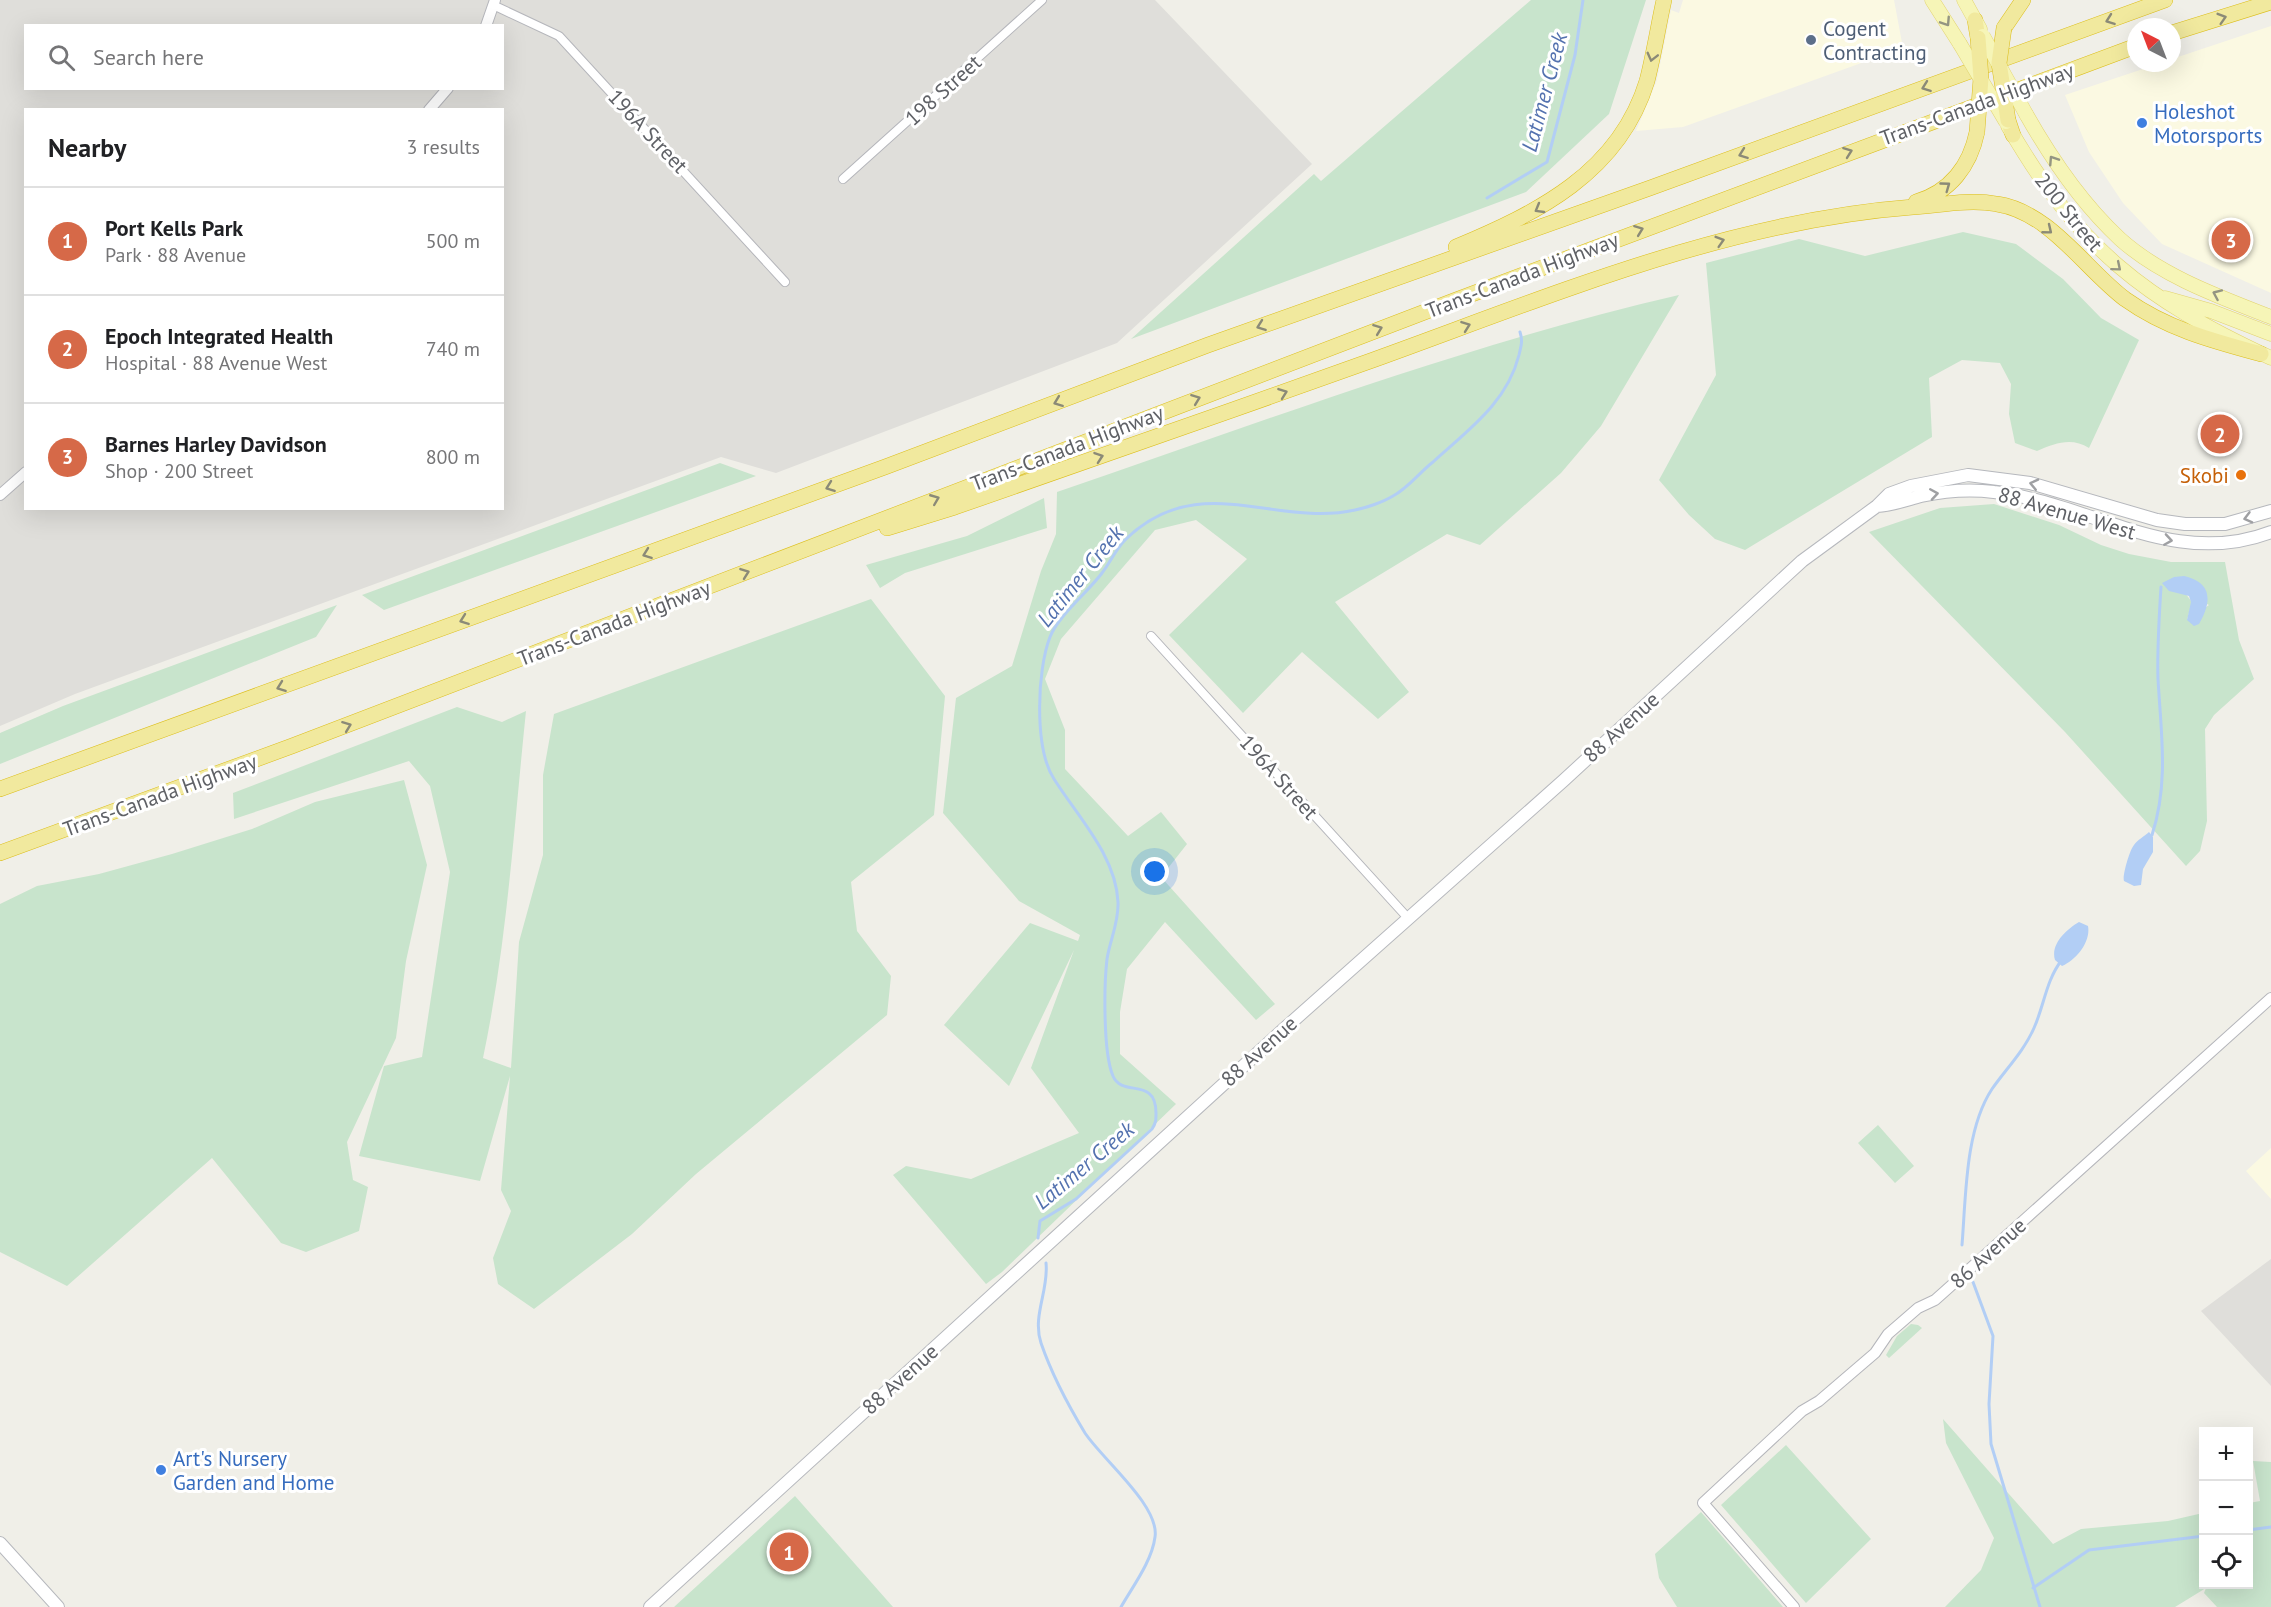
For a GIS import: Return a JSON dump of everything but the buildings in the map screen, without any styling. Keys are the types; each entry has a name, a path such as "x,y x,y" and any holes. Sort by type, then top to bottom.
{"highway":[{"path":"1316,306 1519,220 1576,184 1613,144 1639,100 1646,82 1664,0"},
{"path":"2009,126 1999,63 2004,28 2023,0"},
{"name":"Trans-Canada Highway","path":"0,789 1316,306 2165,0"},
{"path":"2181,30 2271,2"},
{"path":"1893,209 1927,198 1954,180 1969,159 1977,132 1981,78 1981,37 1975,20"},
{"name":"Trans-Canada Highway","path":"0,853 292,746 1488,288 2127,49"},
{"path":"783,559 955,507 1679,254 1770,228 1827,217 1971,203 1996,203 2013,208 2038,221 2110,287 2150,314 2199,338 2266,356"},
{"name":"Trans-Canada Highway","path":"0,798 95,755"}],"main road":[{"name":"200 Street","path":"1932,0 2043,183 2088,239 2110,261 2151,294 2201,325 2266,356"},
{"path":"1964,0 1975,20"},
{"name":"200 Street","path":"1981,37 1999,63 2026,114 2067,180 2092,211 2122,240 2161,267 2189,282 2271,317"},
{"path":"2151,294 2211,311 2271,334"},
{"name":"88 Avenue West","path":"1877,506 1890,494 1911,486 1968,475 2030,483 2157,520 2185,524 2225,524 2271,511"},
{"name":"88 Avenue West","path":"1877,506 1896,505 1921,496 1944,492 1993,492 2050,504 2168,541 2225,542 2271,532"},
{"name":"88 Avenue","path":"650,1607 1407,917 1571,773 1802,561 1877,506"},
{"path":"0,1543 58,1607"}],"street":[{"name":"198 Street","path":"843,180 1042,0"},
{"path":"487,24 494,3"},
{"name":"196A Street","path":"494,3 559,36 785,282"},
{"path":"431,108 446,90"},
{"path":"0,495 24,474"},
{"name":"196A Street","path":"1151,636 1407,917"},
{"name":"86 Avenue","path":"1794,1607 1703,1503 1802,1411 1819,1401 1875,1353 1888,1334 1917,1308 1935,1300 1999,1244 2271,998"}],"shaded area":[{"path":"0,0 1155,0 1312,164 1117,343 776,473 721,457 75,694 0,726"},
{"path":"1683,0 1894,0 1903,48 1683,127 1636,131 1657,80 1671,10 1679,13"},
{"path":"2271,26 2271,293 2162,244 2123,203 2089,152 2065,95 2134,72 2181,72 2181,56"},
{"path":"2271,1148 2271,1199 2246,1171"},
{"path":"2271,1259 2271,1386 2201,1311"}],"green space":[{"path":"1531,0 1646,0 1609,114 1526,192 1131,339 1314,174 1321,181"},
{"path":"1963,232 2016,244 2063,279 2101,318 2139,340 2089,448 2076,443 2063,442 2037,451 2015,443 2009,414 2011,384 2000,363 1962,360 1929,378 1932,437 1745,550 1715,539 1689,515 1659,480 1716,375 1706,263 1799,239 1865,256"},
{"path":"1679,295 1601,426 1561,473 1480,545 1447,534 1335,602 1409,692 1378,719 1302,652 1243,713 1169,635 1247,559 1196,520 1155,530 1061,639 1045,679 1065,730 1065,769 1128,836 1161,812 1187,844 1161,877 1275,1004 1256,1020 1165,922 1127,969 1120,1012 1120,1054 1176,1104 1002,1272 986,1284 893,1175 906,1166 971,1179 1079,1133 1031,1068 1074,950 1009,1086 944,1025 1030,923 1078,941 1080,935 1019,901 943,813 956,698 1012,666 1041,571 1056,534 1057,492 1443,360"},
{"path":"720,463 756,476 384,610 362,595"},
{"path":"1044,498 1047,528 905,573 880,588 866,565 967,536"},
{"path":"1994,504 2059,525 2101,545 2129,554 2171,562 2225,562 2239,640 2254,679 2214,715 2205,729 2207,821 2200,851 2186,866 2065,732 1869,532 1940,508","holes":["2185,593 2209,605 2187,620 2192,602"]},
{"path":"871,599 945,696 934,815 851,882 857,931 891,976 887,1015 696,1174 632,1234 534,1309 498,1284 493,1258 511,1211 501,1190 510,1076 480,1181 359,1156 384,1066 422,1057 450,872 430,786 409,761 234,819 233,793 457,707 502,722 526,711 504,928 483,1058 511,1068 519,942 543,855 543,775 554,714"},
{"path":"337,605 316,637 0,764 0,733 63,706"},
{"path":"404,780 427,865 406,961 396,1038 347,1142 353,1180 368,1187 359,1231 306,1252 281,1243 212,1158 67,1286 0,1252 0,904 37,886 99,874 172,854 252,829 315,802"},
{"path":"1878,1125 1914,1166 1895,1183 1858,1143"},
{"path":"1911,1324 1922,1328 1889,1358 1886,1355 1897,1336"},
{"path":"1943,1419 2053,1544 2081,1529 2168,1521 2199,1514 2199,1589 2204,1589 2175,1607 1945,1607 1981,1570 1994,1538 1946,1443"},
{"path":"1786,1445 1871,1539 1806,1603 1721,1505"},
{"path":"2253,1461 2271,1462 2271,1607 2217,1607 2204,1593 2206,1589 2253,1589 2253,1502 2260,1501"},
{"path":"795,1496 893,1607 674,1607"},
{"path":"1701,1512 1783,1607 1677,1607 1659,1578 1655,1554"}],"water":[{"path":"2184,576 2201,584 2207,595 2206,609 2199,624 2194,626 2187,620 2191,602 2189,596 2169,591 2162,583 2174,577"},
{"path":"2149,832 2153,837 2153,852 2143,869 2141,885 2134,886 2124,881 2130,852 2137,841"},
{"path":"2079,922 2088,926 2085,944 2077,955 2062,966 2055,960 2055,948 2065,933"}],"waterway":[{"name":"Latimer Creek","path":"1487,198 1547,162 1575,55 1583,0"},
{"name":"Latimer Creek","path":"1038,1238 1040,1221 1076,1199 1152,1129 1156,1118 1155,1102 1151,1095 1117,1082 1113,1076 1107,1052 1105,985 1107,959 1118,909 1116,885 1103,853 1054,779 1043,748 1040,688 1046,651 1054,629 1102,573 1125,540 1153,519 1180,507 1209,504 1237,505 1325,514 1364,508 1398,493 1472,427 1496,402 1513,372 1519,355 1520,332"},
{"path":"2152,835 2161,796 2162,777 2158,668 2161,587"},
{"path":"1962,1245 1968,1164 1976,1124 1992,1089 2030,1036 2052,977 2061,961"},
{"name":"Latimer Creek","path":"1046,1263 1038,1323 1041,1343 1050,1367 1085,1433 1140,1497 1154,1525 1155,1537 1150,1555 1121,1607"},
{"path":"1973,1282 1993,1336 1989,1404 1991,1444 2040,1607"},
{"path":"2253,1529 2271,1527"},
{"path":"2033,1588 2089,1550 2199,1537"}],"place":[{"name":"Cogent Contracting","path":"1811,40"},
{"name":"Holeshot Motorsports","path":"2142,123"},
{"name":"Barnes Harley Davidson","path":"2231,240"},
{"name":"Epoch Integrated Health","path":"2220,434"},
{"name":"Skobi","path":"2241,475"},
{"name":"Art's Nursery Garden and Home","path":"161,1470"},
{"name":"Port Kells Park","path":"789,1552"}]}
